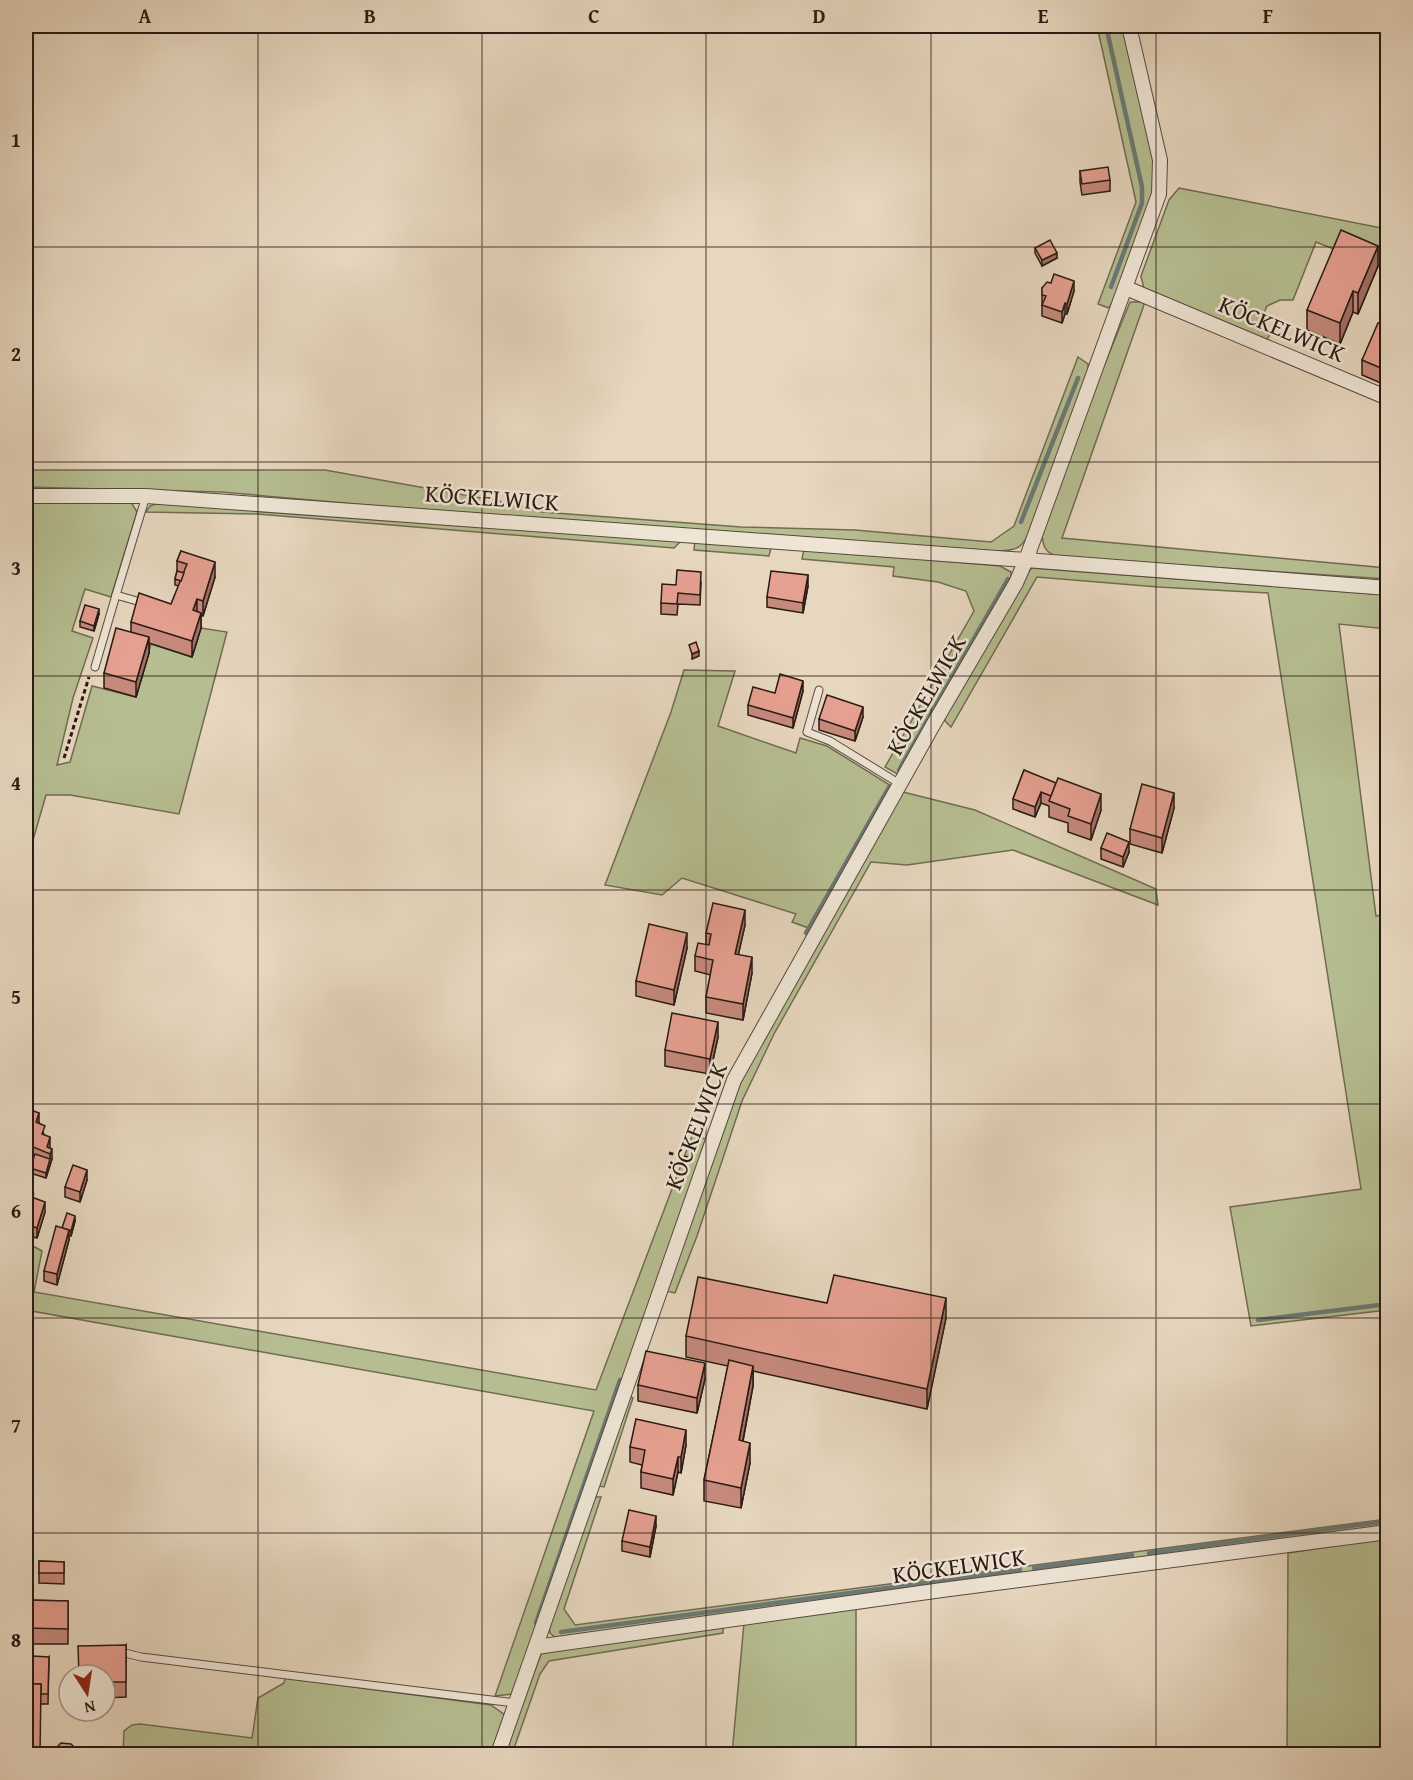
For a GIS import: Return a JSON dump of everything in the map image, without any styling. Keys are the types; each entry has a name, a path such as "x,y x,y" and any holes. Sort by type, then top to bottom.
{"street":[{"name":"KÖCKELWICK","path":"498,1755 734,1080 1016,583 1154,214 1161,182 1160,160 1129,26"},
{"name":"KÖCKELWICK","path":"1126,288 1388,398"},
{"name":"KÖCKELWICK","path":"26,496 146,496 1388,588"},
{"name":"KÖCKELWICK","path":"536,1647 942,1590 1388,1532"}],"lane":[{"path":"95,667 146,496"},
{"path":"116,595 156,607"},
{"path":"819,690 807,732 830,741 900,784"},
{"path":"117,1651 141,1657 515,1703"}],"path":[{"path":"64,758 87,681 95,667"},
{"path":"669,1153 706,1162"}],"green space":[{"path":"1097,26 1123,26 1154,156 1155,189 1123,282 1109,308 1098,304 1136,202"},
{"path":"1179,188 1387,229 1387,270 1316,242 1293,300 1280,300 1267,306 1261,320 1270,334 1266,341 1144,289 1141,276 1169,200"},
{"path":"1130,302 1145,302 1062,538 1387,568 1387,579 1059,557 1046,549 1042,535 1097,383"},
{"path":"1078,357 1088,364 1088,378 1033,525 1023,543 1010,550 994,551 378,506 221,492 26,487 26,470 325,470 509,503 542,512 741,527 855,530 991,542 1014,526"},
{"path":"26,501 131,502 137,512 111,597 85,589 72,631 93,638 73,698 57,765 70,762 92,686 136,697 151,644 192,657 201,628 227,632 179,814 70,795 46,795 26,864"},
{"path":"159,503 680,540 680,542 674,548 257,514 146,512 150,506"},
{"path":"695,541 771,548 769,556 694,550"},
{"path":"804,549 1000,566 1011,572 1011,582 901,776 885,767 974,611 966,591 938,582 893,576 894,567 802,559"},
{"path":"1032,568 1387,595 1387,629 1339,624 1376,916 1387,914 1387,1310 1251,1326 1230,1207 1361,1189 1268,593 1037,577 951,727 945,721 945,715 1026,574"},
{"path":"684,670 735,671 718,726 796,753 800,738 827,746 893,787 814,930 792,922 796,914 682,878 662,895 605,885 671,712"},
{"path":"903,792 975,810 1156,889 1158,905 1013,850 907,865 871,862 774,1034 742,1101 697,1236 675,1293 666,1291 731,1103 759,1042"},
{"path":"692,1136 707,1139 513,1694 495,1696 594,1411 26,1310 26,1242 42,1251 34,1292 596,1390"},
{"path":"628,1396 633,1398 604,1487 599,1486 599,1481"},
{"path":"601,1497 564,1609 575,1625 1387,1519 1387,1528 568,1638 555,1637 550,1633 549,1624 592,1498"},
{"path":"1387,1538 1387,1754 1287,1754 1288,1553"},
{"path":"856,1607 856,1754 732,1754 744,1623"},
{"path":"723,1626 723,1633 549,1661 540,1674 512,1754 504,1754 541,1654 548,1651"},
{"path":"285,1678 491,1705 505,1715 491,1754 123,1754 124,1731 132,1725 140,1724 252,1738 258,1698 284,1683"}],"building":[{"path":"1108,167 1110,180 1082,184 1080,171"},
{"path":"1341,230 1378,246 1358,293 1353,291 1340,323 1307,310"},
{"path":"1050,240 1057,253 1042,260 1035,248"},
{"path":"1054,274 1074,281 1062,312 1042,305 1046,296 1042,295 1042,288 1047,282 1051,283"},
{"path":"1388,310 1388,371 1362,360 1378,323 1382,324"},
{"path":"181,551 215,562 203,601 197,599 193,610 201,613 192,641 131,622 139,593 171,604 187,564 177,561"},
{"path":"677,570 701,572 700,595 678,593 677,604 661,603 662,584 676,585"},
{"path":"177,571 184,573 181,581 175,579"},
{"path":"771,571 808,575 803,603 767,597"},
{"path":"85,605 99,609 94,626 80,621"},
{"path":"116,628 149,637 136,682 104,673"},
{"path":"696,642 699,651 692,654 689,645"},
{"path":"780,674 803,681 793,718 748,705 753,687 775,693"},
{"path":"827,695 863,707 855,731 819,719"},
{"path":"1024,770 1056,783 1051,796 1041,792 1035,807 1013,799"},
{"path":"1058,778 1101,794 1091,824 1068,816 1070,809 1049,801"},
{"path":"1142,784 1174,793 1162,838 1130,829"},
{"path":"1107,833 1129,842 1123,857 1101,848"},
{"path":"713,903 745,910 735,954 752,957 743,1004 706,997 713,960 695,956 698,943 709,945 711,934 706,933"},
{"path":"649,924 687,933 674,990 636,981"},
{"path":"672,1013 718,1022 710,1059 665,1050"},
{"path":"26,1108 39,1113 36,1122 45,1126 42,1134 50,1137 47,1147 52,1149 50,1154 26,1144"},
{"path":"35,1154 50,1159 46,1173 30,1168"},
{"path":"73,1165 87,1170 80,1192 65,1187"},
{"path":"26,1195 45,1202 37,1228 26,1224"},
{"path":"67,1213 75,1216 71,1231 62,1228"},
{"path":"56,1226 69,1230 57,1274 44,1271"},
{"path":"834,1275 946,1298 927,1389 686,1336 698,1277 827,1303"},
{"path":"646,1351 705,1363 697,1398 638,1385"},
{"path":"729,1360 753,1366 739,1440 750,1443 741,1488 704,1480"},
{"path":"636,1419 686,1430 681,1457 678,1457 673,1479 641,1472 645,1450 630,1447"},
{"path":"629,1510 656,1516 650,1547 622,1541"},
{"path":"26,1532 29,1537 27,1552 26,1552"},
{"path":"39,1561 64,1562 64,1573 39,1573"},
{"path":"26,1600 68,1601 68,1629 26,1628"},
{"path":"126,1645 126,1682 117,1682 117,1663 79,1663 78,1646"},
{"path":"32,1656 49,1657 48,1694 41,1694 41,1684 32,1684"},
{"path":"26,1684 41,1684 40,1755 26,1755"},
{"path":"61,1743 71,1744 77,1750 78,1755 52,1755"}],"waterway":[{"path":"1106,26 1142,187 1142,203 1111,287"},
{"path":"1021,522 1078,378"},
{"path":"899,770 1008,579"},
{"path":"806,933 889,787"},
{"path":"1258,1320 1388,1304"},
{"path":"536,1623 620,1380"},
{"path":"1149,1553 1388,1521"},
{"path":"1034,1568 1132,1555"},
{"path":"561,1632 1020,1570"}]}
